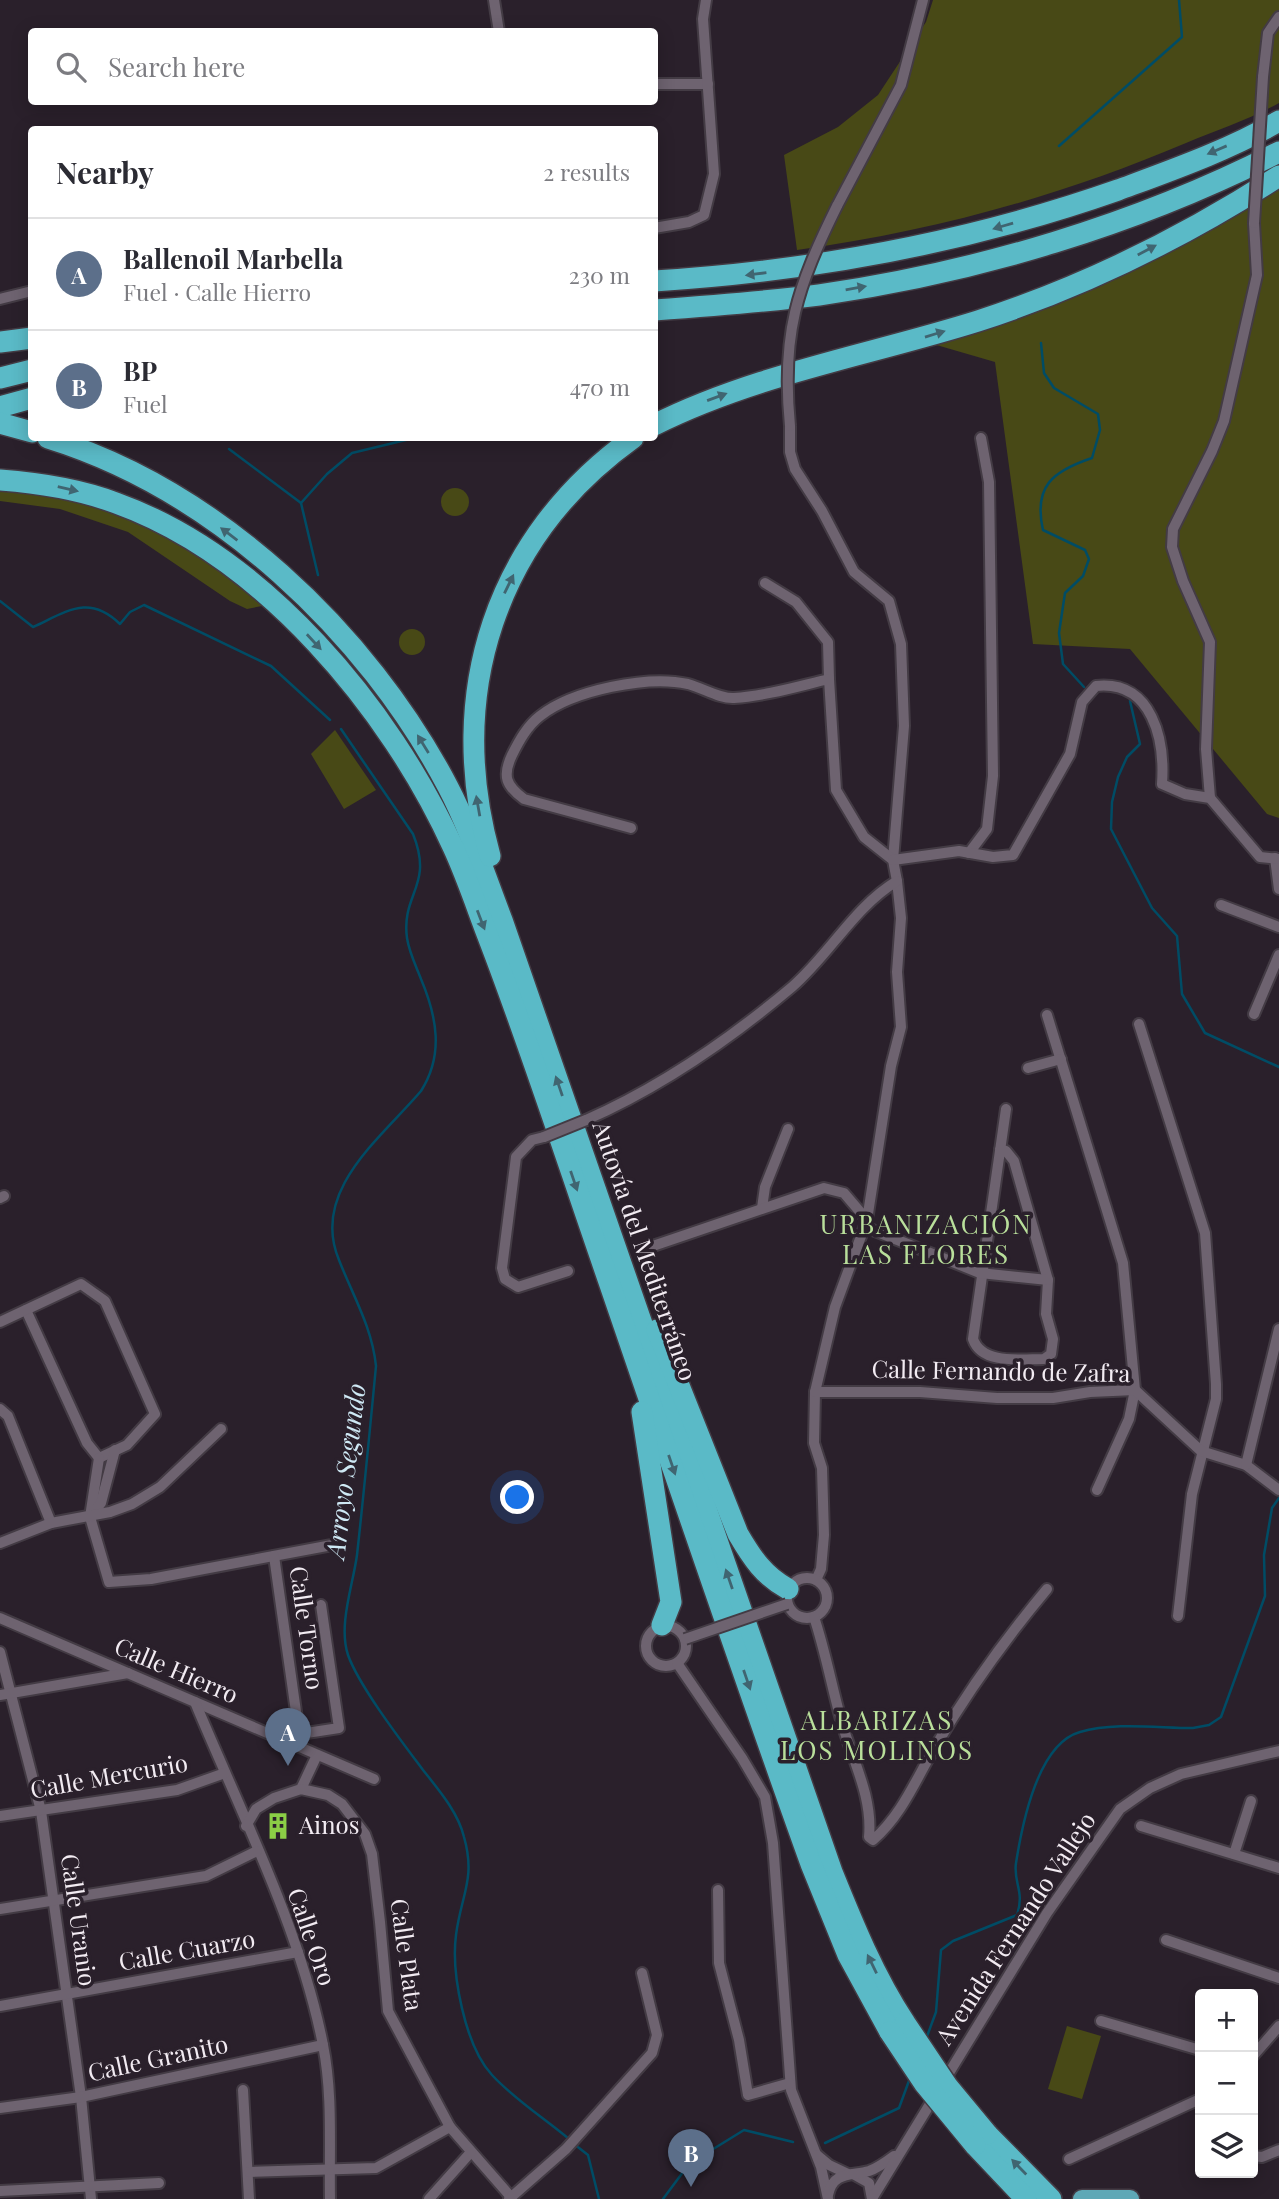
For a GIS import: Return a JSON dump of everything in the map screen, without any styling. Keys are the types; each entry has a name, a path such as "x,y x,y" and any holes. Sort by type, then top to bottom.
{"highway":[{"path":"658,281 750,275 830,263 975,234 1068,207 1152,178 1279,121"},
{"path":"658,310 819,295 987,261 1087,231 1165,202 1279,152"},
{"path":"658,423 755,384 967,324 1039,299 1118,265 1219,213 1279,176"},
{"path":"0,342 28,338"},
{"path":"4,377 28,371"},
{"path":"0,407 28,399"},
{"path":"0,423 28,431"},
{"name":"Autovía del Mediterráneo","path":"56,441 99,456 155,484 206,516 283,576 351,644 422,741 455,804 502,920 832,1872 898,2028 924,2083 981,2140 1051,2199"},
{"path":"502,920 499,888 483,830 474,774 475,703 487,639 498,605 524,552 563,500 612,453 630,441"},
{"name":"Autovía del Mediterráneo","path":"0,480 83,493 151,518 213,554 265,595 331,661 376,718 427,797 457,856 510,995 811,1864 848,1955 898,2028"},
{"path":"603,1213 633,1270 738,1534 752,1559 788,1596"},
{"path":"605,1271 608,1297 639,1396 647,1436 671,1602 662,1625"},
{"name":"Autovía del Mediterráneo","path":"981,2140 1026,2199"},
{"path":"1082,2199 1130,2199"}],"street":[{"path":"494,0 498,28"},
{"path":"658,227 689,222 704,215 714,174 703,19 706,0"},
{"path":"816,1580 821,1569 824,1535 822,1468 814,1443 815,1392 835,1307 866,1224 891,1066 901,1027 897,972 901,918 892,860 904,726 901,644 889,601 854,572 822,511 795,469 790,452 787,372 790,328 809,263 901,85 923,0"},
{"path":"1279,17 1268,33 1263,77 1254,223 1257,275 1224,421 1173,529 1172,547 1183,581 1210,642 1206,749 1210,798 1260,857 1277,859 1279,889"},
{"path":"658,84 708,84"},
{"path":"0,299 28,292"},
{"path":"969,853 987,830 993,776 989,482 981,438"},
{"path":"765,583 796,602 828,642 836,790 864,837 892,860 959,851 993,857 1013,855 1070,754 1082,702 1097,686 1113,684 1136,697 1153,716 1164,753 1162,785 1185,794 1210,798"},
{"path":"631,828 524,799 511,790 505,778 509,762 521,737 539,716 566,700 648,681 687,684 732,698 829,679"},
{"path":"568,1271 518,1287 505,1279 501,1256 516,1157 532,1140 586,1121 642,1096 689,1065 783,993 876,894 897,881"},
{"path":"1221,905 1279,927"},
{"path":"1254,1014 1279,955"},
{"path":"1047,1015 1123,1263 1135,1390 1129,1419 1097,1490"},
{"path":"1139,1024 1205,1233 1216,1384 1216,1399 1192,1494 1178,1616"},
{"path":"1028,1068 1061,1059"},
{"path":"1000,1149 1006,1151 1014,1161 1048,1280 1046,1314 1053,1339 1051,1354 1044,1359 1013,1359 986,1355 976,1349 973,1339 980,1273 1006,1109"},
{"path":"762,1208 765,1187 788,1129"},
{"path":"644,1249 762,1208 824,1188 833,1188 844,1193 866,1224 980,1273 1048,1280"},
{"path":"0,1322 81,1284 105,1301 155,1414 127,1445 99,1458"},
{"path":"26,1310 87,1443 99,1458 90,1517 109,1582 151,1579 332,1545"},
{"path":"1246,1465 1279,1329"},
{"name":"Calle Fernando de Zafra","path":"815,1392 920,1392 997,1398 1053,1398 1090,1392 1135,1390 1201,1451 1246,1465 1277,1488"},
{"path":"0,1409 8,1416 51,1523"},
{"path":"0,1543 51,1523 90,1517 132,1504 160,1487 221,1429"},
{"path":"90,1517 102,1503 115,1450"},
{"name":"Calle Torno","path":"274,1556 300,1747"},
{"path":"685,1639 788,1596 803,1578 816,1580 825,1589 827,1602 814,1616"},
{"path":"814,1616 830,1666 840,1717 865,1794 869,1837 873,1840 906,1800 934,1749 1008,1635 1047,1588"},
{"path":"788,1596 795,1614 814,1616"},
{"path":"300,1734 339,1728 321,1605"},
{"name":"Calle Hierro","path":"0,1618 374,1779"},
{"path":"662,1625 673,1627 685,1639 685,1652 677,1662 658,1665 645,1650 650,1632 662,1625"},
{"name":"Calle Uranio","path":"0,1652 5,1694 41,1811 81,2097 91,2194"},
{"path":"677,1662 735,1746 765,1797 773,1843 790,2083 800,2119 816,2153 828,2199"},
{"path":"5,1694 129,1673"},
{"name":"Calle Oro","path":"195,1702 298,1952 323,2045 329,2084 330,2199"},
{"name":"Avenida Fernando Vallejo","path":"873,2198 1048,1913 1120,1809 1150,1788 1181,1774 1279,1751"},
{"path":"246,1826 256,1809 274,1798 301,1789 317,1755"},
{"name":"Calle Mercurio","path":"0,1816 177,1790 225,1773"},
{"name":"Calle Plata","path":"301,1789 328,1795 342,1804 365,1834 372,1854 388,2011 450,2127 510,2198"},
{"path":"1234,1854 1251,1801"},
{"path":"1140,1826 1279,1868"},
{"path":"0,1909 206,1876 257,1851"},
{"path":"718,1890 719,1963 739,2040 748,2095 790,2083"},
{"path":"1166,1940 1279,1978"},
{"name":"Calle Cuarzo","path":"0,2007 298,1952"},
{"path":"510,2198 566,2149 652,2053 657,2035 642,1973"},
{"path":"1101,2021 1195,2049"},
{"path":"1256,2052 1279,2026"},
{"name":"Calle Granito","path":"0,2108 81,2097 323,2045"},
{"path":"243,2090 249,2199"},
{"path":"1069,2159 1195,2101"},
{"path":"249,2172 376,2168 450,2127"},
{"name":"Avenida Fernando Vallejo","path":"851,2174 879,2166 903,2146"},
{"path":"1258,2157 1279,2150"},
{"path":"429,2199 471,2152"},
{"path":"816,2153 829,2165 869,2183 873,2198"},
{"path":"828,2199 836,2179 851,2174"},
{"path":"0,2191 91,2194 159,2183"}],"shaded area":[{"path":"933,0 1279,0 1279,103 1138,162 1043,196 898,233 797,250 784,155 838,127 878,95 926,22"},
{"path":"1279,188 1279,818 1267,814 1130,649 1033,644 995,362 933,344 979,331 1069,298 1196,235"},
{"path":"455,488 465,492 469,502 465,512 455,516 445,512 441,502 445,492"},
{"path":"0,489 64,496 120,513 197,554 267,605 247,609 230,601 128,532 60,509 0,501"},
{"path":"412,629 421,633 425,642 421,651 412,655 403,651 399,642 403,633"},
{"path":"335,730 376,790 344,809 311,754"},
{"path":"1067,2026 1101,2036 1082,2099 1048,2089"}],"waterway":[{"path":"1059,146 1182,37 1179,0"},
{"path":"1041,343 1044,373 1054,388 1098,414 1100,430 1092,458 1057,475 1049,482 1041,502 1043,530 1085,550 1089,559 1083,576 1065,593 1059,633 1063,664 1084,687"},
{"path":"318,575 301,503 327,474 352,453 402,441"},
{"path":"229,449 301,503"},
{"name":"Arroyo Segundo","path":"0,601 33,627 78,608 98,610 120,624 130,612 144,605 271,666 330,720"},
{"path":"1130,701 1140,744 1127,757 1118,777 1112,802 1111,829 1152,908 1177,936 1182,994 1205,1033 1279,1067"},
{"name":"Arroyo Segundo","path":"341,729 413,834 419,852 419,878 408,910 407,938 427,993 436,1036 433,1064 421,1091 354,1167 334,1211 333,1235 339,1260 366,1325 376,1366 357,1555 345,1618 345,1643 354,1668 371,1698 447,1801 461,1828 469,1864 456,1935 456,1969 462,2008 474,2046 482,2062 501,2084 569,2139"},
{"path":"926,2039 936,2012 941,1950 953,1941 1017,1915 1020,1900 1016,1863 1022,1828 1034,1788 1053,1752 1065,1740 1093,1729 1121,1726 1193,1728 1209,1725 1221,1717 1265,1596 1264,1555 1272,1508 1279,1498"},
{"path":"825,2143 899,2108 910,2078"},
{"path":"663,2199 689,2164 744,2130 793,2142"},
{"name":"Arroyo Segundo","path":"574,2144 588,2155 599,2199"}],"place":[{"name":"Ballenoil Marbella","path":"288,1766"},
{"name":"Ainos","path":"278,1826"},
{"name":"BP","path":"691,2187"}],"district":[{"name":"URBANIZACIÓN LAS FLORES","path":"926,1240"},
{"name":"ALBARIZAS LOS MOLINOS","path":"877,1736"}]}
